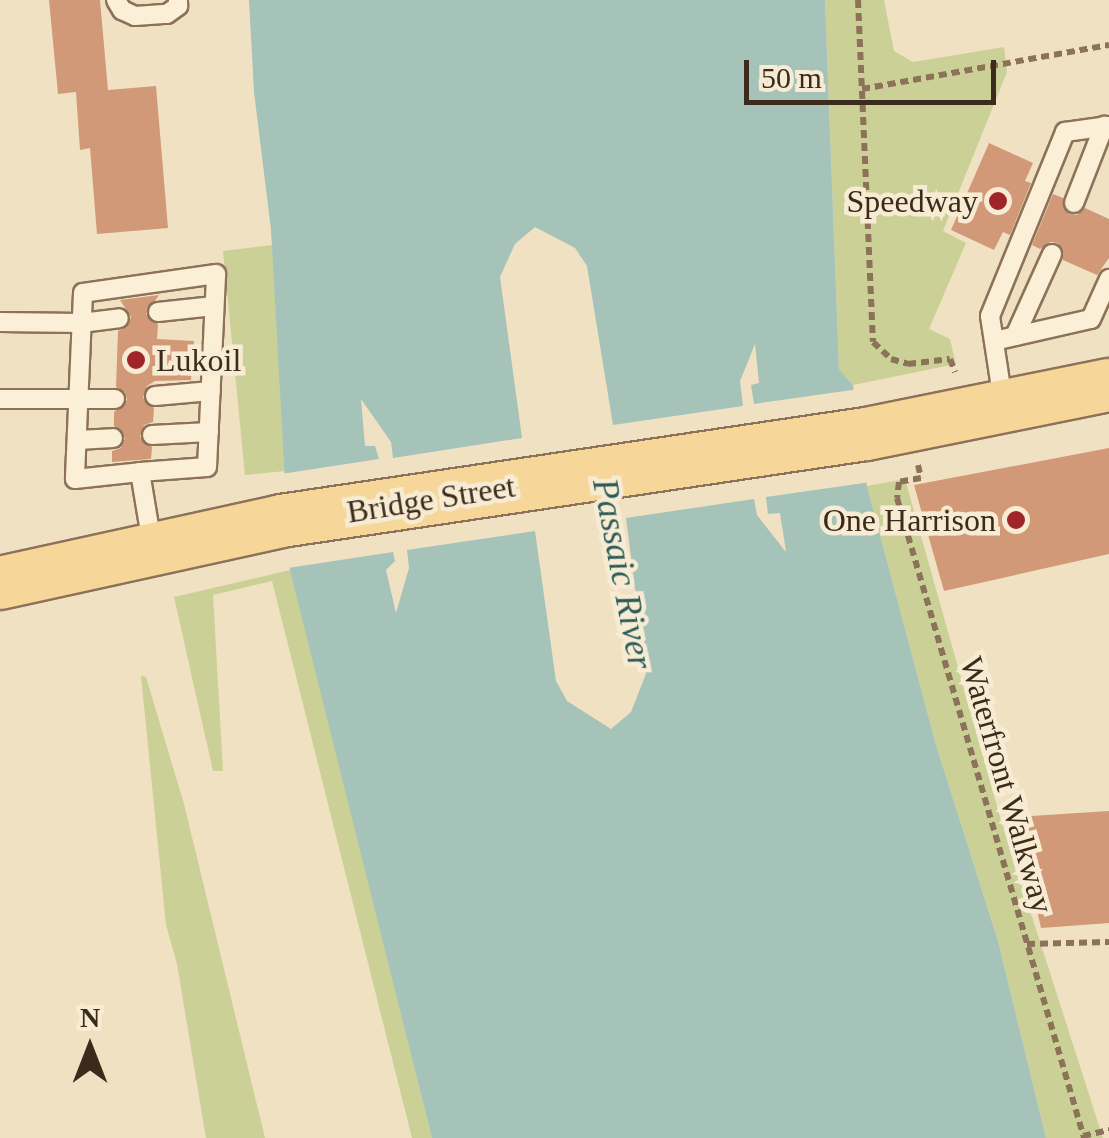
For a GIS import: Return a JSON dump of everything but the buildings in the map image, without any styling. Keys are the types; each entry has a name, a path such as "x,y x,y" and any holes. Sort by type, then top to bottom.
{"main road":[{"name":"Bridge Street","path":"0,583 281,521 866,434 1109,385"}],"lane":[{"path":"116,0 122,10 135,16 167,14 178,6 178,0"},
{"path":"1074,203 1107,126"},
{"path":"1004,406 990,316 1064,132 1107,126"},
{"path":"1015,336 1052,254"},
{"path":"216,274 207,467 75,478 81,323 82,293 216,274"},
{"path":"994,341 1092,318 1109,279"},
{"path":"158,312 214,306"},
{"path":"0,322 81,323 118,318"},
{"path":"154,396 211,391"},
{"path":"0,398 115,398"},
{"path":"152,435 208,432"},
{"path":"76,440 113,438"},
{"path":"140,472 153,549"}],"path":[{"path":"858,0 874,342 891,359 908,364 950,358 955,372"},
{"path":"862,89 1109,45"},
{"name":"Waterfront Walkway","path":"918,463 921,478 899,482 896,498 1084,1137"},
{"path":"1027,944 1109,942"},
{"path":"1084,1137 1109,1130"}],"green space":[{"path":"825,0 884,0 894,51 913,62 1004,47 1007,72 943,231 966,243 929,329 950,339 956,364 853,385 839,369"},
{"path":"272,245 286,471 245,475 223,251"},
{"path":"905,479 1001,820 1103,1138 1046,1138 998,941 936,745 867,486"},
{"path":"290,570 432,1138 412,1138 272,581 213,595 223,771 213,771 174,597"},
{"path":"141,676 146,677 184,804 265,1138 206,1138 177,964 166,925"}],"water":[{"name":"Passaic River","path":"249,0 825,0 839,369 853,385 867,486 936,745 998,941 1046,1138 432,1138 290,570 271,230 254,92"}],"pier":[{"path":"535,227 575,248 587,266 613,425 743,406 740,381 755,344 759,383 751,385 754,404 859,389 871,482 766,497 768,514 780,513 786,552 757,515 754,499 626,518 646,674 631,712 611,729 567,701 556,681 535,531 407,550 409,568 396,613 386,570 395,561 393,552 288,568 281,474 379,459 375,446 365,446 361,399 391,442 393,458 522,438 500,277 515,244"}],"place":[{"name":"Speedway","path":"998,201"},
{"name":"Lukoil","path":"136,360"},
{"name":"One Harrison","path":"1016,520"}]}
